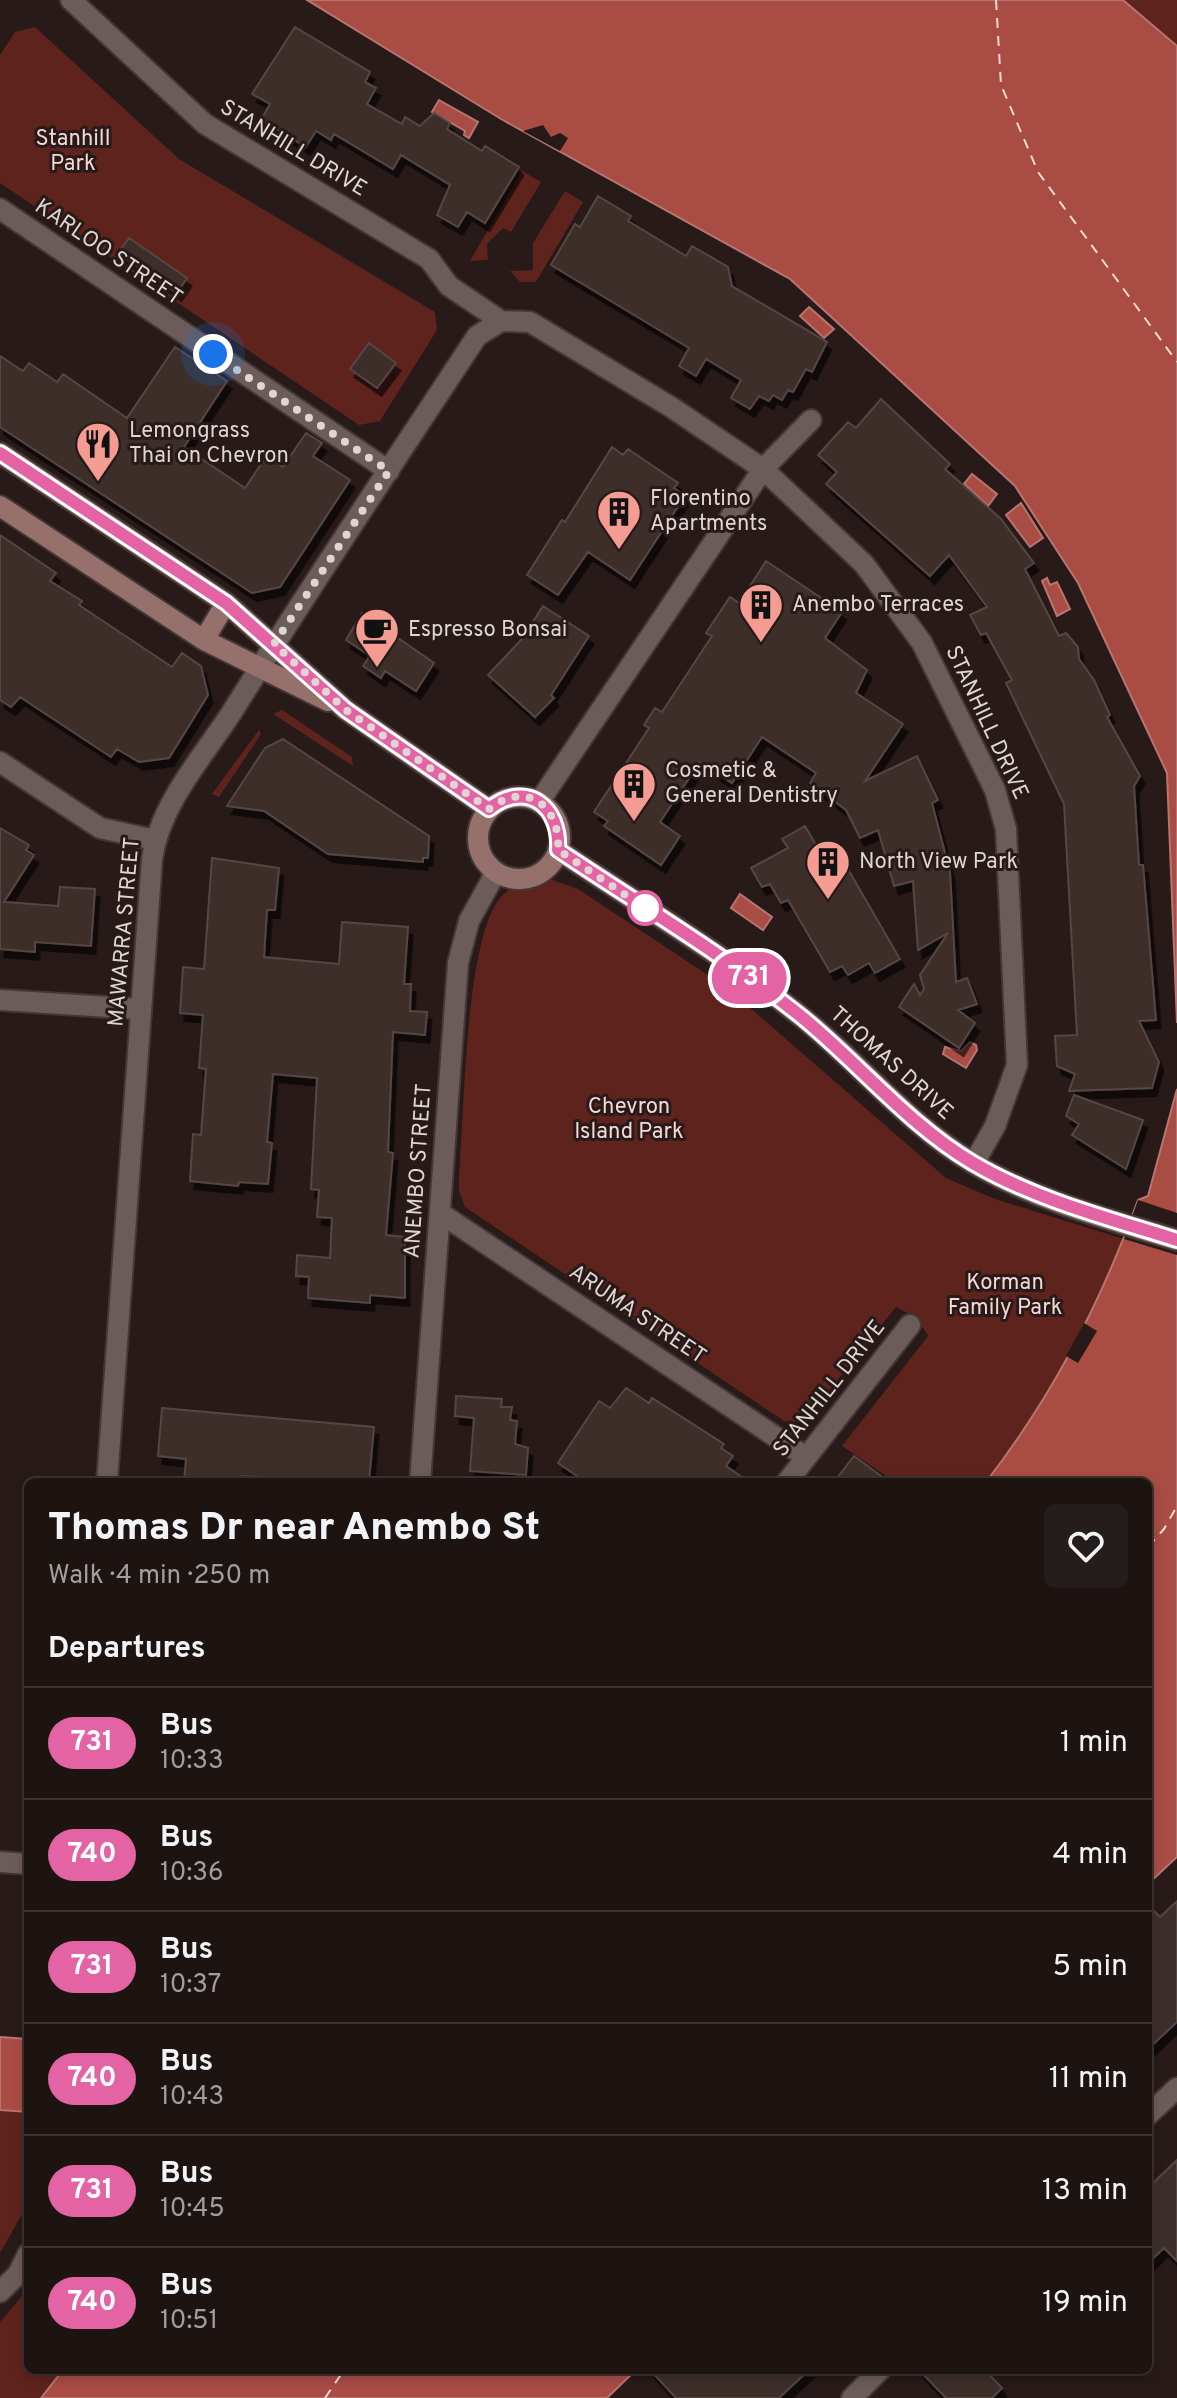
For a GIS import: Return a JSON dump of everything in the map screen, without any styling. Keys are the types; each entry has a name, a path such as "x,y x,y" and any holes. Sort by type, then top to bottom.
{"main road":[{"path":"0,453 226,603 346,710 489,809"},
{"path":"0,506 204,640 346,710"},
{"path":"204,640 226,603"},
{"path":"518,796 539,802 554,816 559,830 558,850 545,869 533,876 509,877 496,872 479,849 478,827 489,809 500,800 518,796"},
{"name":"THOMAS DRIVE","path":"558,850 706,948 803,1018 919,1122 974,1163 1048,1198 1177,1240"}],"street":[{"name":"STANHILL DRIVE","path":"71,0 205,124 429,259 449,286 501,321 530,322 671,407 763,469 864,564 922,643 995,790 1006,829 1017,1065 995,1126 974,1163"},
{"name":"KARLOO STREET","path":"0,209 389,471"},
{"name":"MAWARRA STREET","path":"107,1478 155,840 167,812 258,669 477,336 501,321"},
{"path":"539,802 763,469 811,420"},
{"path":"0,762 100,828 155,840"},
{"name":"ANEMBO STREET","path":"420,1478 461,944 472,914 496,872"},
{"path":"0,1000 140,1009"},
{"name":"ARUMA STREET","path":"440,1213 806,1457"},
{"name":"STANHILL DRIVE","path":"790,1478 910,1325"},
{"path":"0,1862 24,1864"},
{"path":"1152,2111 1177,2088"},
{"path":"0,2292 18,2274 24,2262"},
{"path":"852,2398 876,2374"}],"green space":[{"path":"1123,0 1177,0 1177,46"},
{"name":"Stanhill Park","path":"35,27 179,159 435,312 437,330 380,421 359,425 0,183 0,55 15,32"},
{"path":"522,171 541,182 511,232 503,228 487,244 488,260 470,261"},
{"path":"565,191 583,202 536,282 520,282 510,271 533,270 533,243"},
{"path":"282,710 352,757 353,766 273,714"},
{"path":"259,730 261,734 219,797 212,794"},
{"name":"Chevron Island Park","path":"538,879 552,880 578,889 726,987 946,1178 995,1199 1124,1239 1098,1300 1064,1365 989,1478 889,1478 842,1446 928,1336 915,1318 902,1310 896,1307 808,1417 792,1423 784,1421 465,1207 459,1191 459,1178 473,989 488,920 500,898 517,886"},
{"path":"0,2110 22,2111 24,2211 0,2253"},
{"path":"24,2294 24,2374 60,2374 41,2398 0,2398 0,2322"}],"shaded area":[{"path":"307,0 1123,0 1177,46 1177,1023 1167,773 1078,583 1015,486 790,279 501,119"},
{"path":"439,100 478,122 469,138 464,135 465,131 432,112"},
{"path":"809,307 834,329 824,338 800,316"},
{"path":"972,474 997,494 988,506 964,484"},
{"path":"1021,503 1043,538 1030,547 1006,515"},
{"path":"1047,578 1050,585 1057,582 1070,609 1057,616 1042,581"},
{"path":"740,894 772,917 763,930 731,908"},
{"path":"970,1042 976,1045 977,1050 966,1068 943,1054 945,1047 961,1051"},
{"path":"1177,1089 1177,1857 1152,1880 1152,1478 989,1478 1032,1417 1073,1347 1108,1274 1138,1200 1148,1196"},
{"path":"0,2037 24,2039 24,2112 0,2110"},
{"path":"60,2374 632,2374 607,2398 41,2398"}],"pier":[{"path":"543,125 551,137 560,133 568,138 560,151 523,131"},
{"path":"1138,1200 1177,1213 1177,1255 1124,1239"},
{"path":"1084,1323 1097,1331 1078,1363 1066,1356"}],"building":[{"path":"295,27 370,72 365,82 376,88 367,104 402,124 405,117 420,126 434,113 450,123 447,129 482,151 485,146 519,167 485,223 467,212 458,227 437,215 450,185 401,155 393,169 334,134 331,140 316,131 306,147 261,120 270,104 252,94"},
{"path":"598,196 631,216 628,221 686,256 692,246 728,267 732,286 827,342 812,372 806,369 793,392 788,390 782,400 773,395 769,401 759,396 750,409 731,398 741,380 706,359 696,376 679,366 689,348 551,265 575,224 580,227"},
{"path":"129,238 187,278 177,293 118,253"},
{"path":"369,343 396,363 377,388 350,369"},
{"path":"175,347 227,381 184,447 245,488 266,457 283,467 306,433 322,443 313,456 350,480 280,587 252,593 0,427 0,356 23,371 29,363 57,382 63,374 127,418"},
{"path":"881,399 950,464 945,469 1001,519 1034,563 1025,569 1059,636 1066,633 1078,647 1079,659 1094,680 1110,715 1107,717 1140,776 1134,786 1139,865 1143,865 1156,1020 1139,1021 1159,1062 1152,1088 1069,1091 1075,1074 1057,1066 1055,1036 1077,1035 1064,804 1006,683 1012,680 986,633 981,635 970,615 987,607 949,555 930,576 826,484 837,472 818,455 848,422 856,428"},
{"path":"612,447 623,455 628,449 678,483 674,488 685,496 630,580 588,552 558,595 527,575"},
{"path":"0,535 56,573 50,581 82,601 79,605 172,667 182,653 201,666 208,695 169,758 139,762 117,749 111,757 20,697 11,707 0,700"},
{"path":"766,561 842,612 825,638 867,670 856,693 903,724 865,781 917,756 938,800 932,803 950,872 956,982 967,978 977,1004 958,1010 975,1023 959,1048 899,1007 914,984 920,995 924,989 920,975 948,933 918,950 913,881 894,886 878,830 860,838 846,810 810,783 816,773 762,737 732,783 700,762 660,822 680,836 661,865 604,826 608,821 594,812 649,728 644,725 655,708 662,712 712,636 706,633 730,597 739,603"},
{"path":"543,606 589,636 551,695 554,698 535,717 488,675 522,639"},
{"path":"362,613 434,663 416,691 385,671 381,678 363,666 370,656 346,640"},
{"path":"283,739 429,836 428,858 423,858 423,862 328,854 264,811 227,806 265,748"},
{"name":"North View Park","path":"805,826 820,852 834,845 900,959 875,973 869,963 848,975 842,966 830,972 788,900 781,903 770,884 762,887 751,868 788,848 782,839"},
{"path":"0,828 29,845 26,850 34,855 4,902 58,906 60,887 95,889 91,946 35,942 35,952 0,949"},
{"path":"212,858 279,868 275,910 267,910 264,957 339,964 342,922 408,927 404,984 411,984 410,1011 427,1012 425,1035 393,1032 388,1152 393,1153 386,1235 405,1237 405,1298 370,1295 370,1303 308,1298 309,1277 296,1276 297,1255 330,1258 332,1218 317,1217 319,1190 311,1189 317,1078 273,1074 267,1142 272,1143 268,1184 239,1182 238,1186 190,1181 193,1134 201,1135 206,1069 199,1068 203,1015 180,1013 183,967 204,969"},
{"path":"1074,1095 1143,1120 1126,1169 1072,1135 1079,1124 1066,1116"},
{"path":"626,1388 649,1403 652,1398 724,1444 721,1448 733,1456 726,1466 743,1478 580,1478 558,1463 599,1401 610,1408"},
{"path":"456,1396 502,1399 501,1407 512,1407 510,1420 517,1421 515,1444 528,1448 526,1475 470,1471 474,1418 455,1416"},
{"path":"162,1408 374,1427 369,1478 184,1478 186,1459 158,1456"},
{"path":"854,1456 884,1478 837,1478"},
{"path":"1177,1901 1177,2022 1152,2045 1152,1909 1160,1917"},
{"path":"1177,2160 1177,2261 1164,2248 1152,2259 1152,2184"},
{"path":"654,2374 805,2374 779,2398 676,2398"},
{"path":"923,2374 989,2374 1002,2388 992,2398 946,2398"}],"ferry route":[{"path":"996,0 1001,85 1038,172 1177,362"},
{"path":"1152,1542 1177,1506"},
{"path":"325,2398 341,2374"}],"bus line":[{"name":"731","path":"0,453 226,603 346,710 489,809 500,800 518,796 539,802 554,816 559,830 558,850 706,948 803,1018 955,1151 999,1177 1048,1198 1177,1240"}],"place":[{"name":"Lemongrass Thai on Chevron","path":"98,483"},
{"name":"Florentino Apartments","path":"619,551"},
{"name":"Anembo Terraces","path":"761,644"},
{"name":"Espresso Bonsai","path":"377,669"},
{"name":"Cosmetic & General Dentistry","path":"634,823"},
{"name":"North View Park","path":"828,901"}],"route":[{"path":"213,354 389,471 274,644 346,710 489,809 500,800 518,796 539,802 554,816 559,830 558,850 651,912 645,908"}],"park label":[{"name":"Korman Family Park","path":"1005,1296"}]}
